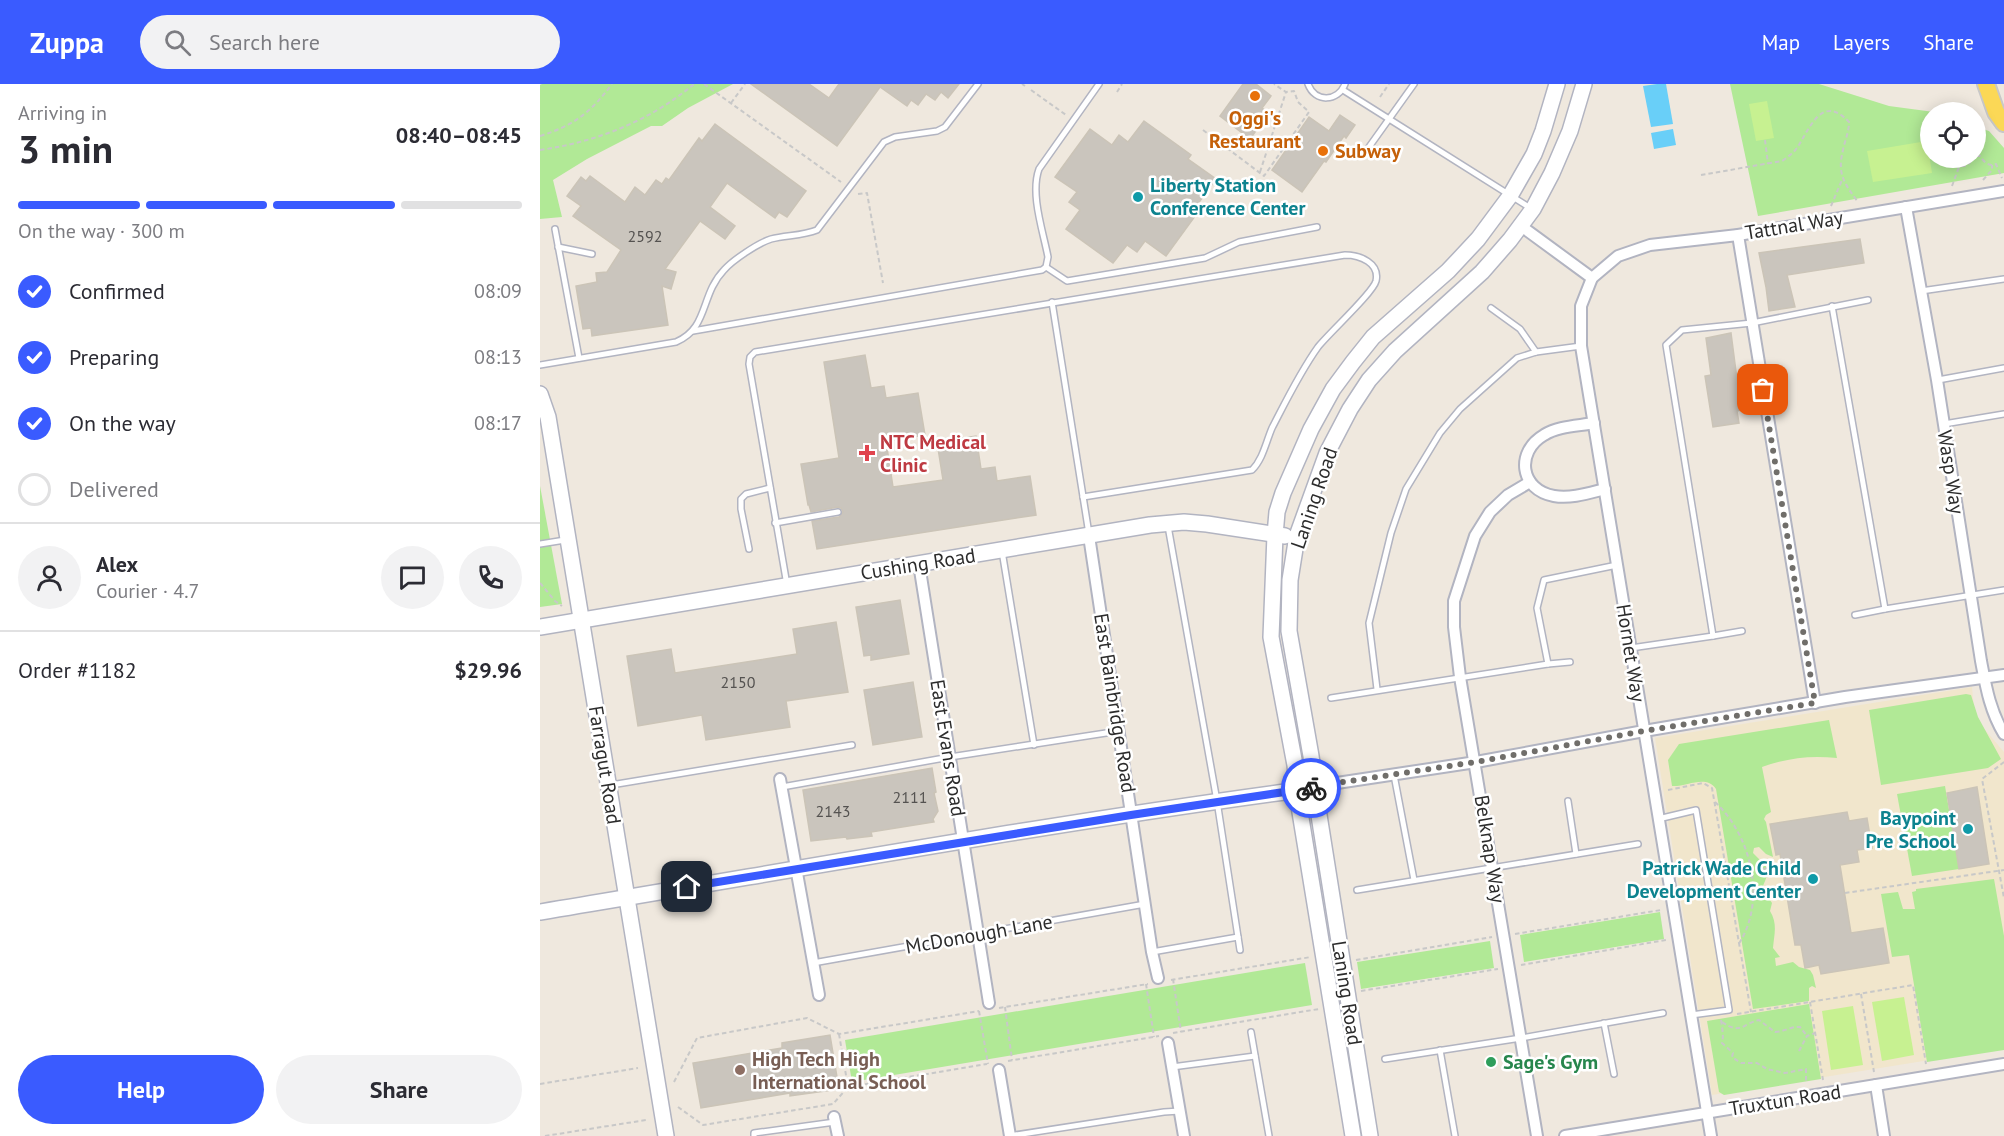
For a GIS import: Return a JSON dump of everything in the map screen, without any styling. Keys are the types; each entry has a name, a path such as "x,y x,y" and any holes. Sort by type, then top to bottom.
{"main road":[{"path":"1987,84 2004,88"},
{"path":"1987,84 1996,112 2004,123"}],"street":[{"name":"Laning Road","path":"1353,1136 1298,790 1270,637 1277,512 1311,429 1333,389 1373,337 1448,271 1490,225 1510,196 1534,154 1557,84"},
{"name":"Laning Road","path":"1371,1136 1289,631 1290,579 1297,536 1327,453 1350,409 1370,380 1403,343 1482,272 1533,209 1570,131 1584,84"},
{"name":"Tattnal Way","path":"1592,278 1618,256 1650,245 1738,235 2004,191"},
{"name":"Wasp Way","path":"1906,207 1937,380 1984,678 1995,718 2004,734"},
{"path":"1521,226 1592,278"},
{"path":"1738,235 1815,703"},
{"name":"Hornet Way","path":"1592,278 1581,306 1581,346 1711,1136"},
{"name":"Farragut Road","path":"540,394 548,417 666,1136"},
{"path":"1594,423 1544,434 1524,457 1526,472 1530,482 1542,492 1555,496 1568,497 1605,489"},
{"name":"Belknap Way","path":"1530,482 1508,495 1490,512 1474,536 1454,601 1454,627 1460,677 1537,1136"},
{"name":"Cushing Road","path":"540,627 1167,523 1207,524 1275,535 1297,536"},
{"name":"East Bainbridge Road","path":"1089,536 1152,952 1158,978"},
{"name":"East Evans Road","path":"919,564 989,1003"},
{"path":"540,912 797,868 1476,762 1815,703 2004,675"},
{"path":"781,783 819,995"},
{"path":"1168,1043 1184,1136"},
{"name":"Truxtun Road","path":"1565,1136 2004,1064"},
{"path":"999,1070 1009,1136"},
{"path":"1876,1085 1884,1136"},
{"path":"835,1119 838,1136"}],"lane":[{"path":"540,365 676,342 686,338 700,320 712,286 723,271 770,239 817,230 884,142 895,137 937,131 945,127 978,84"},
{"path":"1046,267 1048,257 1035,180 1039,169 1099,84"},
{"path":"1308,84 1314,94 1326,99 1332,98 1344,87 1389,119 1533,209"},
{"path":"1369,147 1414,84"},
{"path":"1046,267 1067,281 1205,258 1239,242 1317,227"},
{"path":"555,229 579,358"},
{"path":"558,247 592,254"},
{"path":"788,586 749,364 750,357 755,352 1346,255 1366,259 1374,269 1376,281 1370,292 1329,333 1317,350 1294,386 1258,463 1252,470 1083,497"},
{"path":"693,331 1036,272 1046,267"},
{"path":"1921,291 2004,280"},
{"path":"1713,636 1666,345 1682,330 1752,323 1868,300"},
{"path":"1052,302 1089,536"},
{"path":"1833,306 1885,609"},
{"path":"1491,308 1520,329 1536,352"},
{"path":"1377,689 1370,623 1391,533 1406,489 1440,433 1460,409 1517,358 1536,352 1581,346"},
{"path":"1937,380 2004,368"},
{"path":"1944,424 2004,414"},
{"path":"749,549 741,499 746,494 770,488"},
{"path":"775,522 838,512"},
{"path":"1167,523 1240,950"},
{"path":"540,544 568,540"},
{"path":"1002,550 1034,745"},
{"path":"1548,664 1537,608 1544,580 1617,565"},
{"path":"1855,615 2004,590"},
{"path":"1631,648 1742,631"},
{"path":"1331,698 1377,689 1570,662"},
{"path":"781,783 1119,731"},
{"path":"609,786 852,746"},
{"path":"1394,775 1414,880"},
{"path":"1568,801 1576,854"},
{"path":"1658,819 1696,810 1729,1010 1691,1015"},
{"path":"1357,890 1638,844"},
{"name":"McDonough Lane","path":"813,963 1145,904"},
{"path":"1152,952 1238,937"},
{"path":"1385,1059 1663,1013"},
{"path":"1604,1023 1614,1074"},
{"path":"1251,1032 1269,1136"},
{"path":"1440,1050 1455,1136"},
{"path":"1172,1067 1255,1056"},
{"path":"1009,1136 1180,1111"},
{"path":"754,1136 754,1133 835,1119"}],"path":[{"path":"540,136 585,115 612,84"},
{"path":"540,150 591,140 623,127 665,106 694,84"},
{"path":"704,84 859,194 867,193 883,283"},
{"path":"731,103 745,84"},
{"path":"1117,92 1122,84"},
{"path":"1203,130 1264,176 1309,112 1298,102 1293,92 1286,92 1274,84"},
{"path":"1380,97 1389,84"},
{"path":"1031,90 1073,120"},
{"path":"1259,172 1286,92"},
{"path":"1701,175 1782,160 1790,156 1819,114 1830,111 1841,113 1849,122 1840,166 1842,180 1858,202"},
{"path":"1765,140 1768,164"},
{"path":"1986,163 1996,164 2002,178"},
{"path":"1983,180 1992,170 1992,165"},
{"path":"1952,186 1958,168"},
{"path":"1831,206 1842,180"},
{"path":"540,583 562,606"},
{"path":"2004,762 1982,779 2002,870 2004,897"},
{"path":"1668,790 1703,783 1709,784 1712,788 1751,1012"},
{"path":"1714,801 1730,819 1741,837 1752,871 1753,897 1750,918 1745,934 1738,945"},
{"path":"1726,875 1782,866"},
{"path":"1845,893 2002,870"},
{"path":"1173,980 1181,1032"},
{"path":"1146,984 1154,1036"},
{"path":"1731,1015 1913,985 1926,1064"},
{"path":"1861,994 1874,1072"},
{"path":"1810,1002 1823,1080"},
{"path":"1005,1007 1012,1060"},
{"path":"979,1011 988,1064"},
{"path":"1713,1018 1721,1017 1721,1028 1724,1035 1722,1043 1733,1053 1732,1057 1736,1061 1757,1063 1767,1069 1785,1073 1806,1069 1806,1083"},
{"path":"1722,1022 1736,1029 1745,1028 1759,1020 1775,1032 1781,1032 1794,1026 1800,1027 1807,1036"},
{"path":"1799,1051 1807,1036 1815,1033"},
{"path":"839,1034 848,1087"},
{"path":"540,1084 638,1068"},
{"path":"545,1136 571,1134 646,1120"}],"shaded area":[{"path":"1972,687 1975,718 2004,752 2004,1048 1712,1095 1655,738"}],"green space":[{"path":"733,84 688,108 662,126 651,126 587,159 553,180 562,217 540,219 540,85"},
{"path":"1730,84 1819,84 1889,106 1920,110 1920,168 1986,168 1986,130 2004,148 2004,173 1758,216"},
{"path":"1767,101 1774,138 1756,141 1749,104"},
{"path":"1920,142 1920,168 1931,168 1932,173 1873,182 1867,151"},
{"path":"540,486 562,604 540,607"},
{"path":"1971,695 1978,717 2001,759 1988,768 1881,785 1869,710"},
{"path":"1829,720 1837,758 1799,758 1762,767 1771,812 1764,819 1773,857 1759,847 1754,848 1753,853 1766,866 1767,876 1763,890 1772,903 1770,911 1775,930 1773,948 1780,957 1775,958 1776,966 1793,962 1799,967 1810,970 1816,988 1812,986 1809,988 1809,1001 1753,1009 1716,789 1707,782 1672,786 1668,760 1679,744"},
{"path":"1945,786 1959,869 1912,876 1897,794"},
{"path":"1994,879 2004,936 2004,1050 1927,1062 1909,955 1892,957 1881,894 1898,892 1903,909 1915,909 1912,892 1916,889"},
{"path":"1660,912 1664,939 1524,962 1520,935"},
{"path":"1490,941 1494,968 1361,989 1357,962"},
{"path":"1305,963 1312,1005 852,1082 845,1040"},
{"path":"1904,997 1914,1055 1882,1061 1872,1002"},
{"path":"1809,1004 1821,1079 1724,1095 1719,1092 1707,1021"},
{"path":"1853,1006 1863,1065 1831,1070 1822,1011"}],"water":[{"path":"1666,84 1673,124 1651,127 1643,86"},
{"path":"1673,129 1676,145 1654,149 1651,133"}],"building":[{"path":"751,84 809,84 829,98 839,84 959,84 948,98 941,92 935,100 926,94 918,105 911,100 907,106 880,87 837,146"},
{"path":"1243,84 1256,84 1271,96 1262,108 1269,113 1250,139 1220,116"},
{"path":"1340,115 1355,125 1346,138 1344,136 1326,162 1324,161 1302,192 1272,170 1309,117 1329,131"},
{"name":"Liberty Station Conference Center","path":"1144,121 1191,155 1188,159 1216,179 1197,205 1201,208 1166,256 1145,241 1137,252 1127,245 1113,263 1066,229 1080,210 1069,202 1077,192 1055,177 1090,129 1112,145 1119,135 1128,142"},
{"path":"715,124 806,191 787,217 779,212 775,218 727,183 710,207 735,226 725,239 700,221 665,269 676,272 671,289 662,286 668,325 592,336 591,328 583,329 576,286 597,282 596,273 607,272 621,250 573,216 581,206 567,196 581,177 586,181 590,176 625,202 635,187 645,195 656,180 662,184 666,178 669,180 699,138 702,141"},
{"path":"1860,239 1864,263 1787,275 1795,307 1769,311 1759,253"},
{"path":"1731,333 1741,410 1737,411 1739,423 1713,427 1705,376 1711,375 1706,338"},
{"name":"NTC Medical Clinic","path":"865,355 871,388 884,386 886,398 918,393 925,435 886,441 893,487 943,480 937,442 976,436 981,469 995,467 997,481 1030,476 1036,515 817,549 812,521 839,517 843,512 838,507 811,512 801,464 839,458 824,362"},
{"path":"900,600 909,654 871,660 871,655 864,656 856,607"},
{"path":"836,622 848,692 786,701 790,727 706,740 702,715 638,726 627,656 671,649 675,673 797,654 793,629"},
{"path":"913,682 922,737 873,745 864,690"},
{"path":"932,768 938,811 933,819 934,822 871,832 872,836 811,841 803,790"},
{"name":"Baypoint Pre School","path":"1977,787 1989,864 1959,869 1947,793"},
{"name":"Patrick Wade Child Development Center","path":"1847,812 1849,821 1867,818 1872,848 1857,850 1859,862 1840,865 1851,933 1883,928 1889,963 1821,974 1819,965 1805,968 1801,945 1795,945 1780,854 1776,855 1770,824"},
{"path":"830,1035 839,1089 790,1096 790,1093 701,1108 693,1063 782,1048 782,1043"}],"way so far":[{"path":"1311,788 1476,762 1815,703 1763,390"}],"place":[{"name":"Oggi's Restaurant","path":"1255,96"},
{"name":"Subway","path":"1323,151"},
{"name":"Liberty Station Conference Center","path":"1138,197"},
{"name":"NTC Medical Clinic","path":"867,453"},
{"name":"Baypoint Pre School","path":"1968,829"},
{"name":"Patrick Wade Child Development Center","path":"1813,879"},
{"name":"Sage's Gym","path":"1491,1062"},
{"name":"High Tech High International School","path":"740,1070"}],"route":[{"path":"687,887 1216,801 1311,788"}]}
